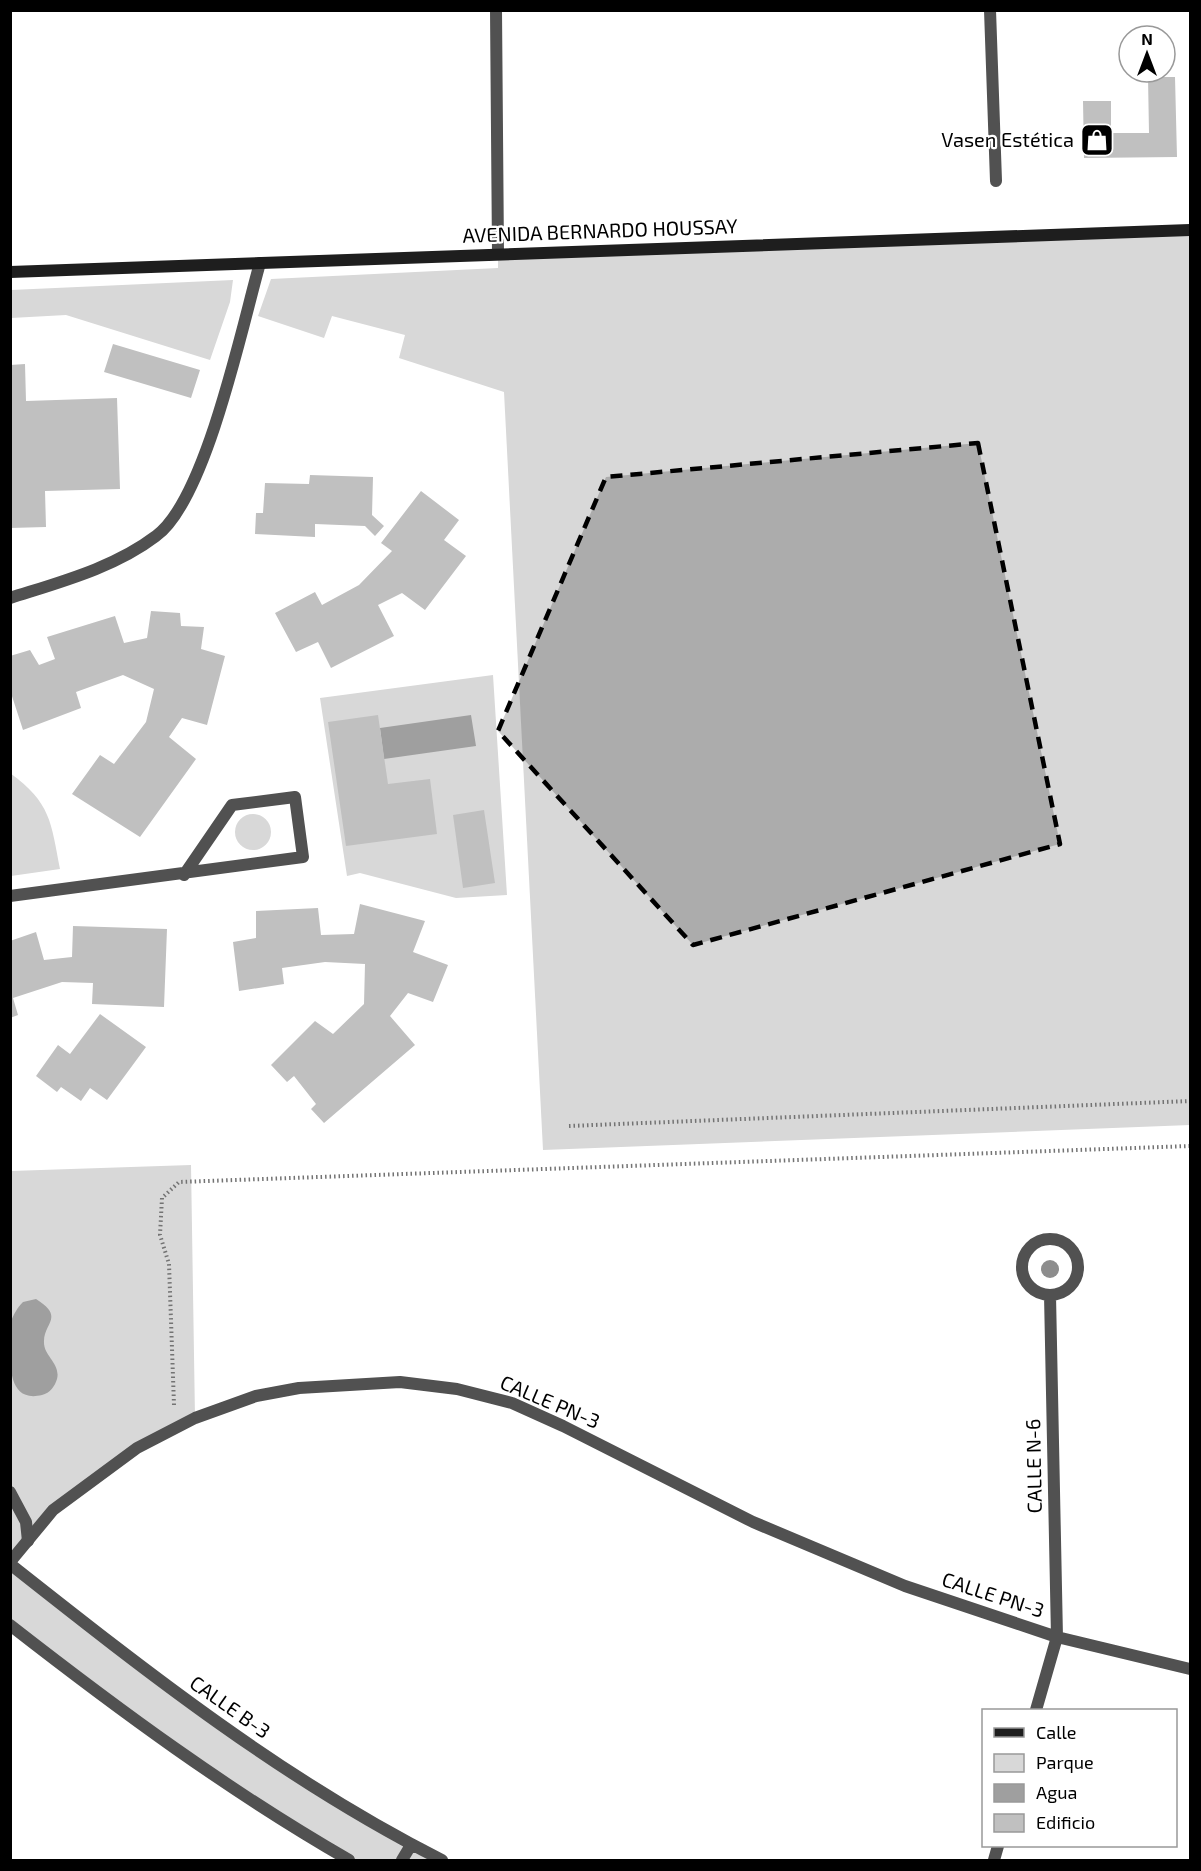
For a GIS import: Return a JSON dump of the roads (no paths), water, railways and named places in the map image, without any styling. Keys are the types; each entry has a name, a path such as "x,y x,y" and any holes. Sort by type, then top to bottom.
{"main road":[{"name":"AVENIDA BERNARDO HOUSSAY","path":"10,272 1191,230"}],"street":[{"path":"496,10 498,254"},
{"path":"990,10 996,181"},
{"path":"10,598 72,578 126,556 158,535 182,507 213,429 260,263"},
{"path":"10,896 184,875 303,857 295,797 232,805 184,875"},
{"path":"1049,1240 1059,1241 1069,1247 1078,1267 1076,1277 1070,1287 1050,1295 1040,1294 1030,1288 1024,1279 1022,1268 1023,1257 1029,1248 1038,1242 1049,1240"},
{"name":"CALLE N-6","path":"1036,1709 1057,1637 1050,1295"},
{"name":"CALLE PN-3","path":"10,1563 53,1510 136,1448 174,1429 256,1396 299,1388 400,1382 457,1389 512,1403 563,1425 753,1522 905,1586 1057,1637 1191,1669"},
{"path":"10,1492 26,1522 28,1541"},
{"name":"CALLE B-3","path":"10,1563 139,1666 229,1731 320,1792 411,1845 442,1860"},
{"path":"12,1626 106,1699 200,1767 292,1828 349,1860"},
{"path":"402,1860 411,1845"}],"water":[{"path":"471,715 476,746 384,759 380,728"},
{"path":"36,1299 45,1305 51,1315 44,1346 58,1373 56,1382 50,1391 42,1395 31,1396 23,1394 17,1388 11,1372 10,1323 23,1302"}],"place":[{"name":"Vasen Estética","path":"1097,140"}]}
